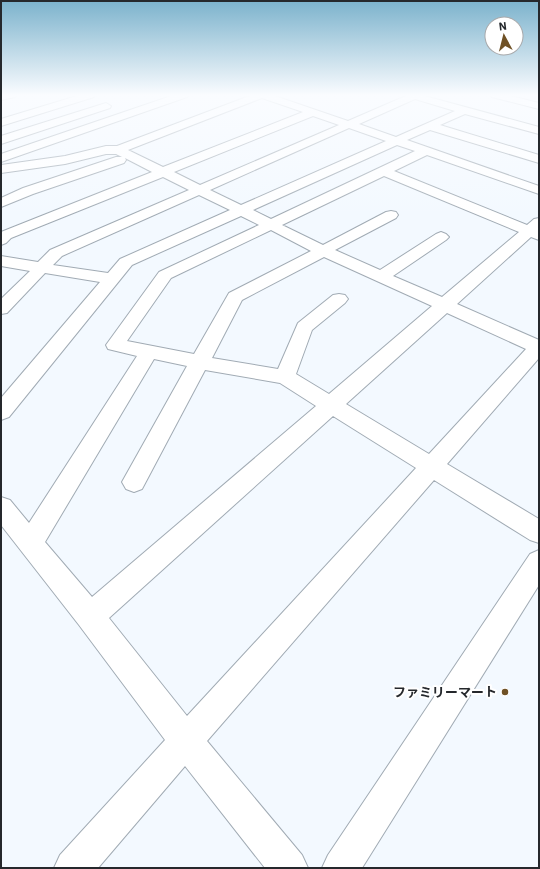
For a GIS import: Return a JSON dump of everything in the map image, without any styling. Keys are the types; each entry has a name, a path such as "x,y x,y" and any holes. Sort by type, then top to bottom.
{"street":[{"path":"1,140 14,136"},
{"path":"1,158 65,136"},
{"path":"1,203 166,136"},
{"path":"3,236 254,136"},
{"path":"1,309 56,253 323,136"},
{"path":"382,136 539,190"},
{"path":"1,412 126,262 409,136"},
{"path":"462,136 539,159"},
{"path":"21,167 24,164 74,146"},
{"path":"1,169 65,160 106,150 125,153 324,251 539,346 73,868"},
{"path":"426,151 165,275 115,345 285,377 330,406 432,466 539,532"},
{"path":"90,617 445,305 536,229 383,171"},
{"path":"134,482 234,297 391,215"},
{"path":"381,276 441,237"},
{"path":"1,261 111,280"},
{"path":"285,377 304,327 339,299"},
{"path":"31,543 149,352"},
{"path":"1,507 90,617 186,741 290,868"},
{"path":"341,868 539,562"}],"place":[{"name":"ファミリーマート","path":"505,692"}]}
